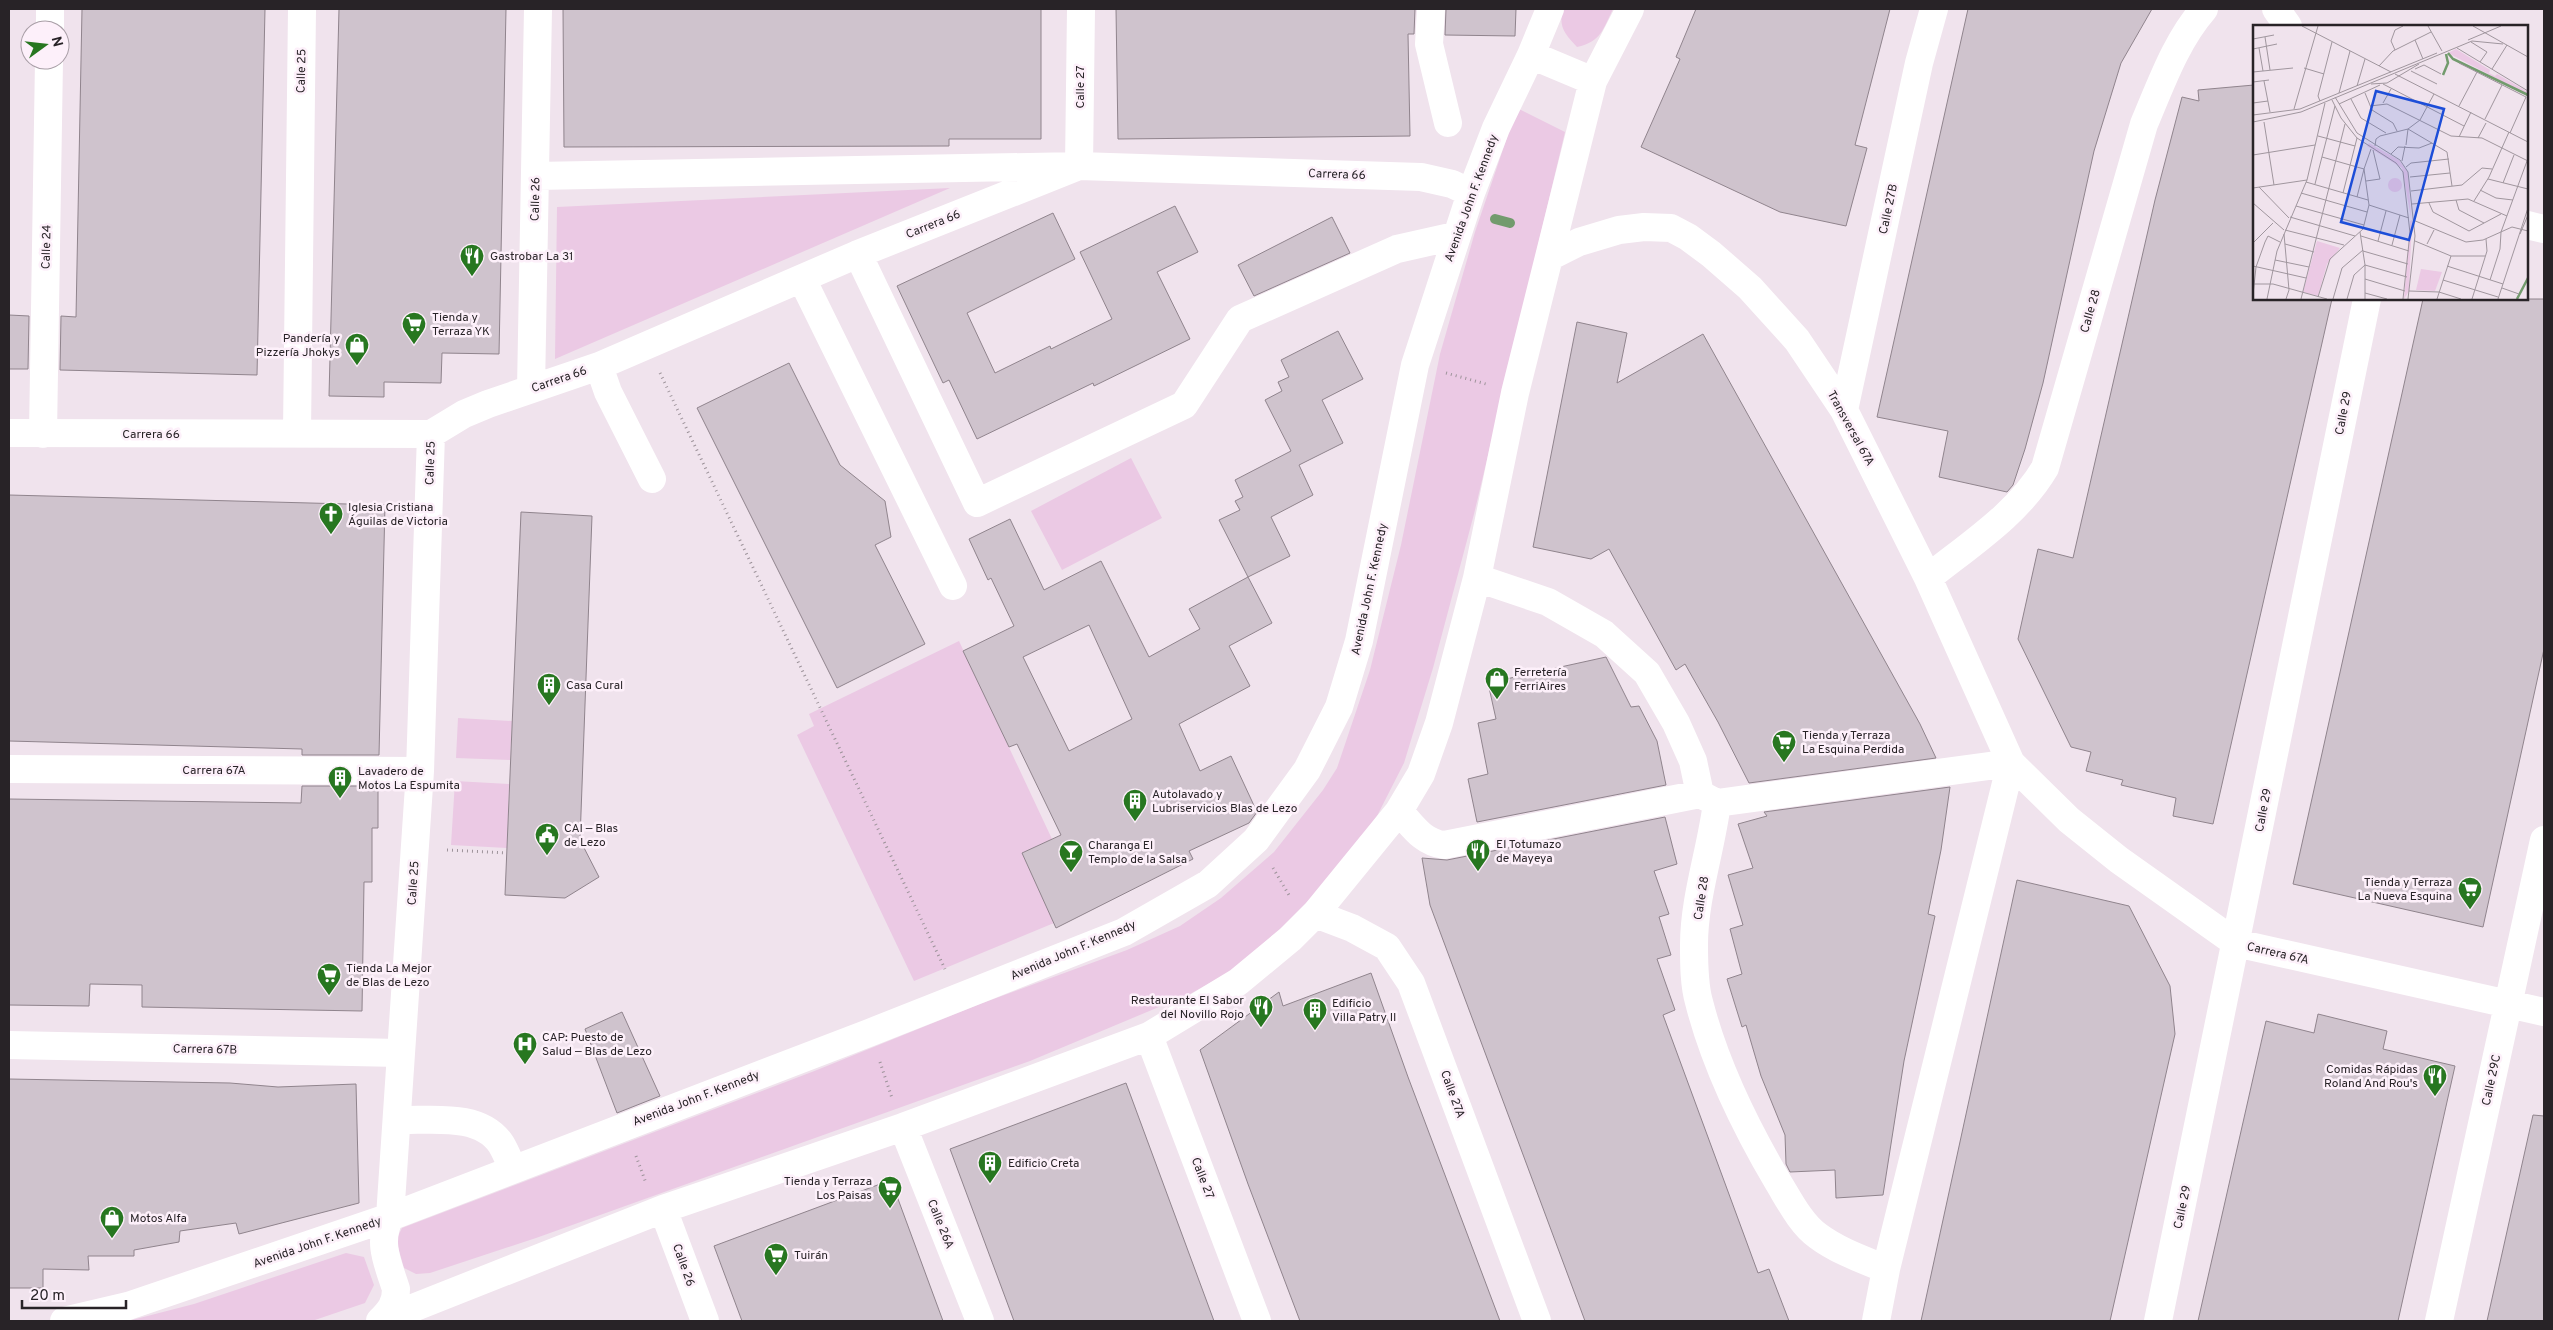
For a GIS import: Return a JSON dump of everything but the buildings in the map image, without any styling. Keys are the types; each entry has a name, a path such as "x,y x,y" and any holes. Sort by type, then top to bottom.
{"street":[{"name":"Calle 25","path":"297,432 302,9"},
{"name":"Calle 26","path":"531,389 538,9"},
{"name":"Calle 27","path":"1080,166 1081,9"},
{"path":"1431,9 1429,44 1448,123"},
{"name":"Avenida John F. Kennedy","path":"64,1321 128,1306 390,1217 1124,932 1208,884 1256,840 1307,770 1339,707 1360,641 1415,365 1455,236 1496,128 1531,55 1550,9"},
{"path":"380,1321 656,1199 903,1127 1149,1036 1238,982 1290,939 1304,908 1400,810 1421,774 1436,731 1477,578 1515,393 1593,81 1630,9"},
{"name":"Calle 27B","path":"1844,410 1920,63 1934,9"},
{"name":"Calle 28","path":"1928,578 2015,507 2034,486 2045,468 2144,124 2164,77 2190,25 2204,9"},
{"path":"2276,9 2287,25"},
{"path":"1531,55 1593,81"},
{"name":"Calle 24","path":"43,434 49,70"},
{"name":"Carrera 66","path":"535,176 1080,166 1421,176 1452,184 1474,186"},
{"name":"Carrera 66","path":"9,433 297,432 431,434 464,414 599,366 858,254 1080,166"},
{"path":"2528,225 2544,229"},
{"name":"Transversal 67A","path":"1549,257 1579,242 1619,230 1644,227 1671,228 1688,236 1750,288 1784,325 1797,340 1844,410 1928,578 2011,763"},
{"path":"858,254 977,503 1184,405 1240,319 1397,249 1455,236"},
{"path":"802,279 953,586"},
{"name":"Calle 29","path":"2158,1321 2367,300"},
{"path":"599,366 608,392 652,479"},
{"name":"Calle 25","path":"380,1321 396,1301 396,1289 383,1248 383,1233 390,1217 420,771 431,434"},
{"name":"Calle 28","path":"1477,578 1548,602 1604,634 1647,673 1676,723 1708,799 1712,838 1702,884 1694,944 1698,1001 1723,1073 1750,1134 1793,1208 1817,1236 1886,1269"},
{"path":"1400,810 1422,836 1432,843 1444,844 1708,799 2011,763 1886,1269 1876,1321"},
{"name":"Carrera 67A","path":"2011,763 2069,820 2173,900 2236,943 2544,1012"},
{"name":"Carrera 67A","path":"9,769 420,771"},
{"name":"Calle 29C","path":"2439,1321 2544,840"},
{"name":"Calle 27A","path":"1304,908 1352,928 1387,947 1411,983 1537,1321"},
{"name":"Calle 27","path":"1149,1036 1257,1321"},
{"name":"Carrera 67B","path":"9,1045 400,1053"},
{"path":"397,1120 471,1122 491,1134 501,1144 512,1169"},
{"name":"Calle 26A","path":"903,1127 980,1321"},
{"name":"Calle 26","path":"656,1199 705,1321"}],"path":[{"path":"646,345 958,997"},
{"path":"1453,374 1492,385"},
{"path":"415,848 506,853"},
{"path":"1274,870 1304,908"},
{"path":"879,1060 894,1102"},
{"path":"633,1147 656,1199"}],"shaded area":[{"path":"1563,9 1613,9 1600,34 1591,42 1577,47 1562,26"},
{"path":"1517,108 1565,132 1474,514 1433,668 1404,763 1377,816 1335,874 1282,927 1233,970 1190,994 1030,1061 536,1238 430,1273 416,1274 404,1268 396,1240 402,1228 817,1070 980,1004 1127,950 1180,926 1221,898 1274,852 1323,790 1337,768 1370,670 1401,545 1440,354 1475,232"},
{"path":"950,188 555,359 557,207"},
{"path":"1131,458 1162,518 1062,570 1031,511"},
{"path":"959,641 1052,839 1022,853 1054,923 914,981 797,735 814,726 809,714"},
{"path":"458,718 512,721 510,760 456,758"},
{"path":"455,781 509,784 507,848 451,845"},
{"path":"346,1253 364,1257 374,1285 365,1303 312,1321 128,1321 194,1304"}],"waterway":[{"path":"1495,219 1510,223"}],"place":[{"name":"Gastrobar La 31","path":"472,277"},
{"name":"Tienda y Terraza YK","path":"414,345"},
{"name":"Pandería y Pizzería Jhokys","path":"357,366"},
{"name":"Iglesia Cristiana Águilas de Victoria","path":"331,535"},
{"name":"Ferretería FerriAires","path":"1497,700"},
{"name":"Casa Cural","path":"549,706"},
{"name":"Tienda y Terraza La Esquina Perdida","path":"1784,763"},
{"name":"Lavadero de Motos La Espumita","path":"340,799"},
{"name":"Autolavado y Lubriservicios Blas de Lezo","path":"1135,822"},
{"name":"CAI ‒ Blas de Lezo","path":"547,856"},
{"name":"El Totumazo de Mayeya","path":"1478,872"},
{"name":"Charanga El Templo de la Salsa","path":"1071,873"},
{"name":"Tienda y Terraza La Nueva Esquina","path":"2470,910"},
{"name":"Tienda La Mejor de Blas de Lezo","path":"329,996"},
{"name":"Restaurante El Sabor del Novillo Rojo","path":"1261,1028"},
{"name":"Edificio Villa Patry II","path":"1315,1031"},
{"name":"CAP: Puesto de Salud ‒ Blas de Lezo","path":"525,1065"},
{"name":"Comidas Rápidas Roland And Rou's","path":"2435,1097"},
{"name":"Edificio Creta","path":"990,1184"},
{"name":"Tienda y Terraza Los Paisas","path":"890,1209"},
{"name":"Motos Alfa","path":"112,1239"},
{"name":"Tuirán","path":"776,1276"}]}
